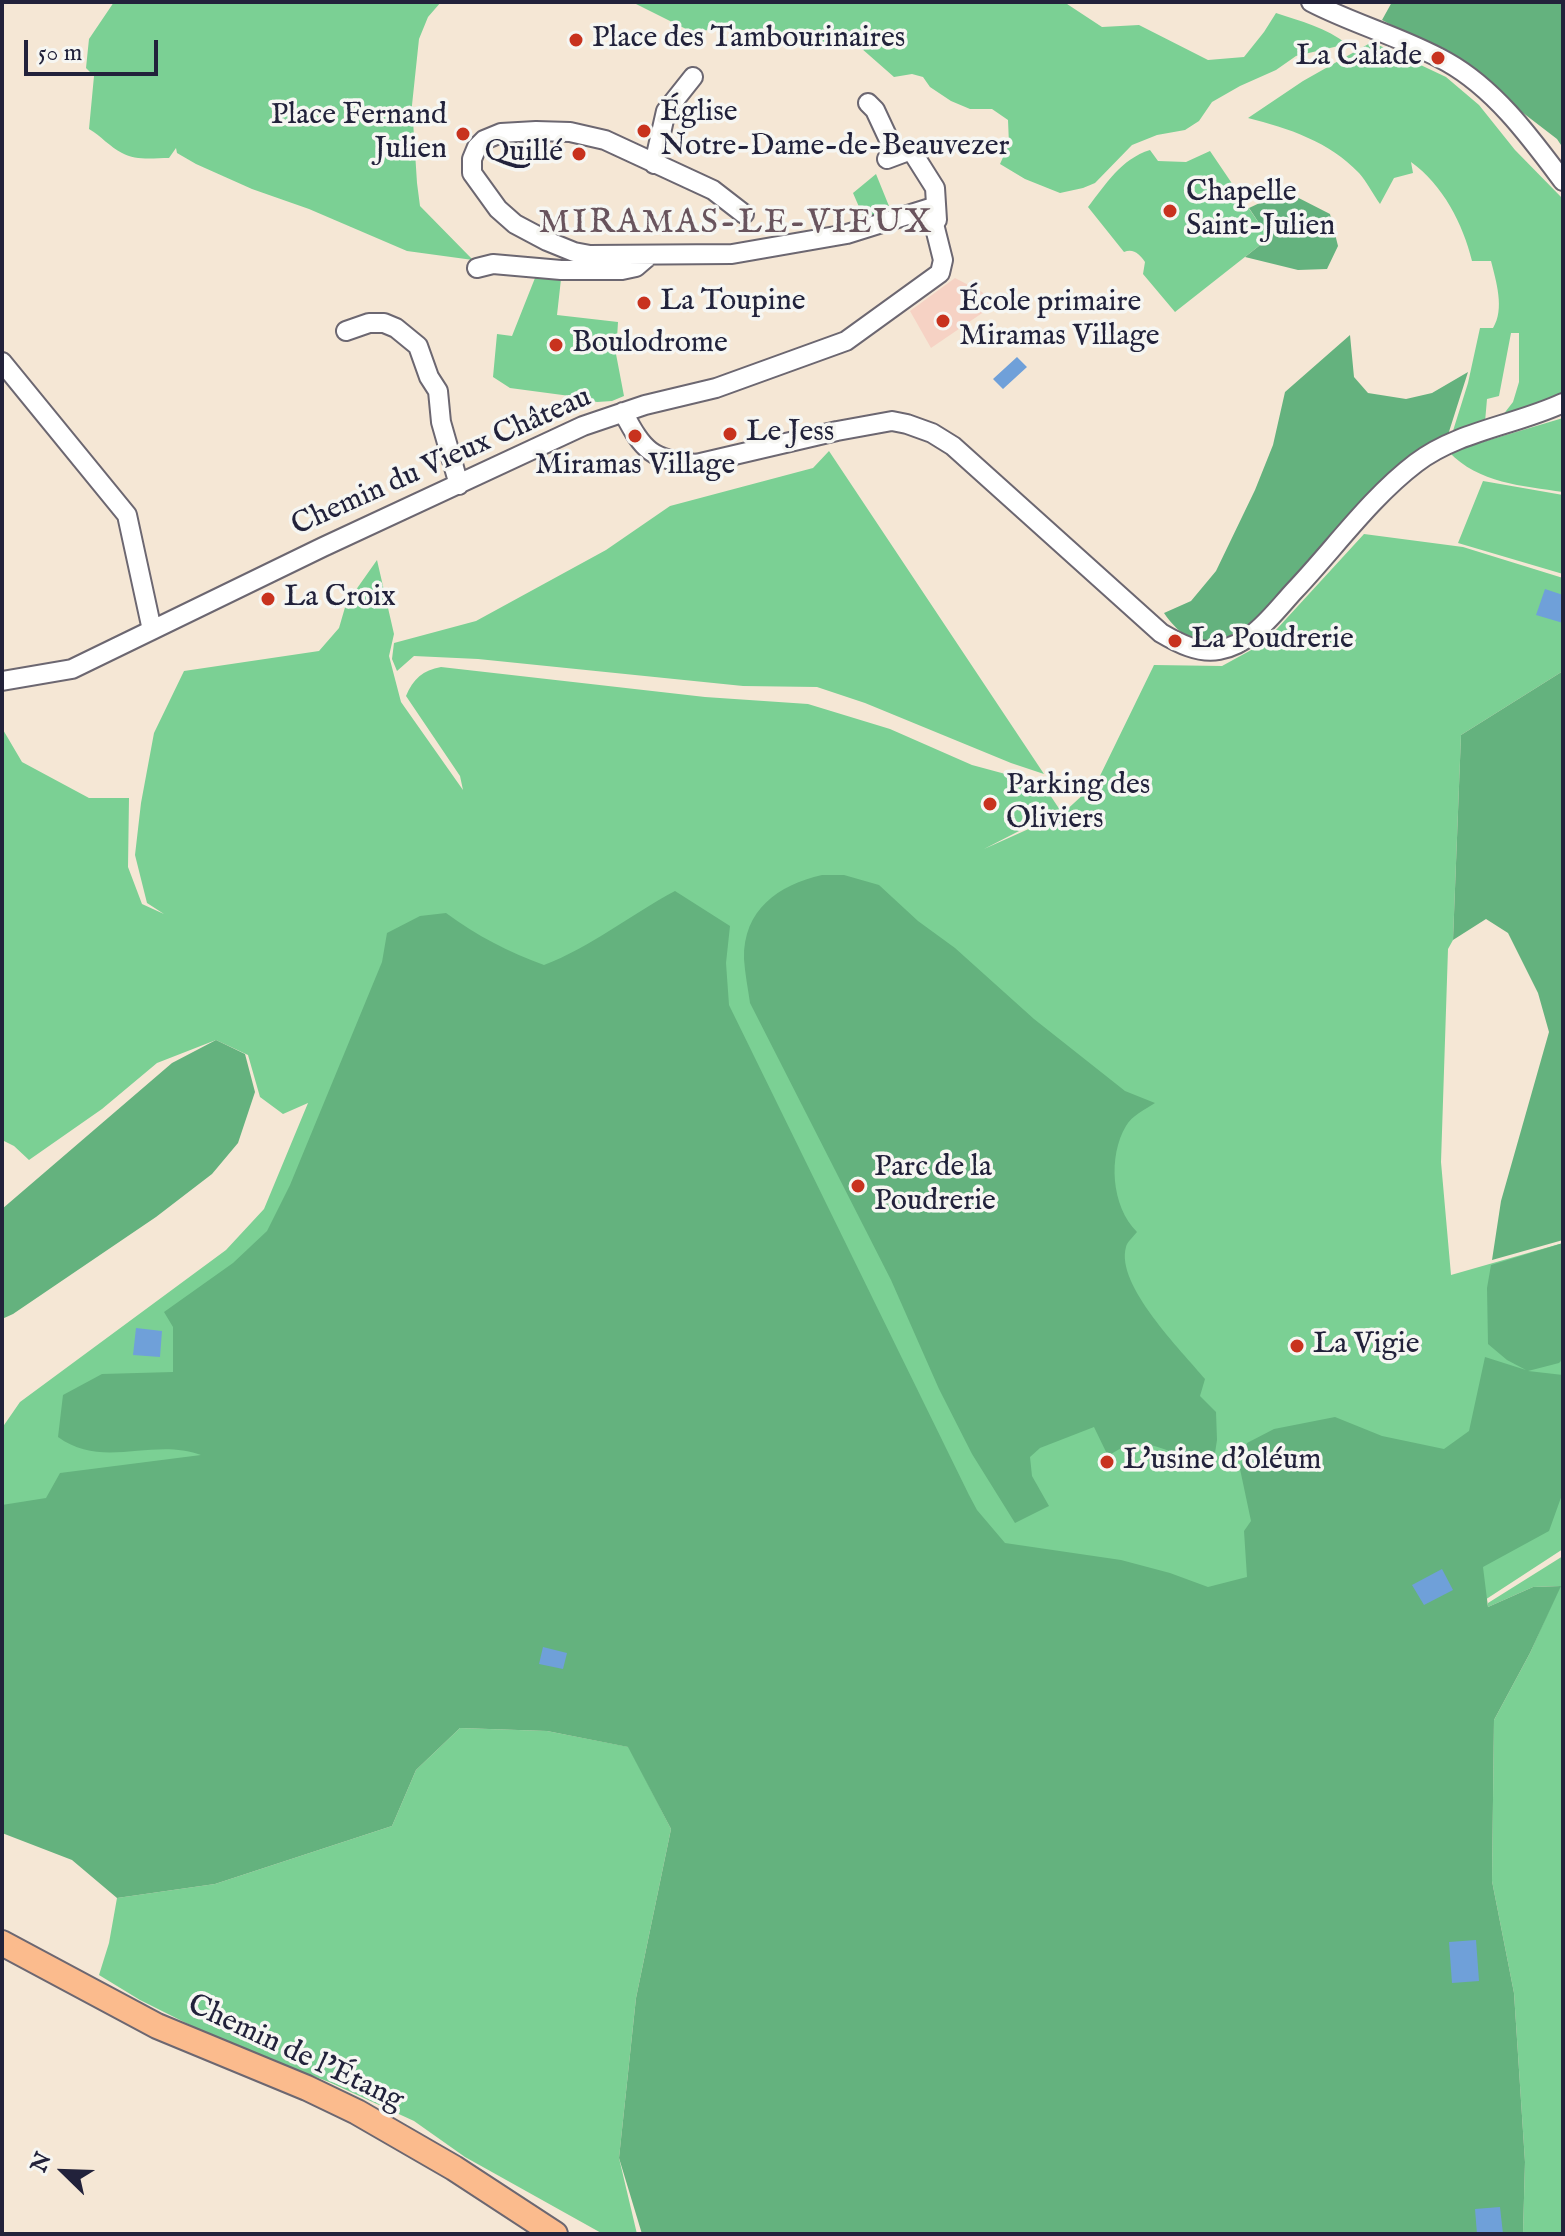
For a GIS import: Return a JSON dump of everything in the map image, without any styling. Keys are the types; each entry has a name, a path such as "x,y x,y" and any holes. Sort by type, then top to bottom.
{"main road":[{"name":"Chemin de l’Étang","path":"2,1943 157,2026 357,2112 454,2168 555,2234"}],"street":[{"path":"1311,2 1338,16 1393,35 1449,63 1501,103 1563,181"},
{"path":"654,164 666,111 693,77"},
{"path":"868,103 875,110 898,155 935,188 938,239"},
{"path":"623,412 716,388 846,341 940,273 943,260 930,208 847,234 732,254 590,255 574,252 515,224 498,209 472,173 472,159 477,147 484,140 501,133 536,131 570,132 605,140 713,190 744,214"},
{"path":"477,268 493,264 561,270 622,270 636,267 650,255"},
{"path":"346,331 369,323 384,323 396,328 418,346 429,377 438,391 441,422 459,485"},
{"path":"2,362 127,515 152,630"},
{"name":"Chemin du Vieux Château","path":"2,681 72,669 583,426 623,412 646,450 675,462 696,464 892,421 932,433 953,446 994,481 1161,633 1195,649 1216,651 1240,643 1262,626 1368,510 1418,461 1443,446 1535,416 1563,403"}],"shaded area":[{"name":"École primaire Miramas Village","path":"955,278 982,292 994,305 931,348 910,311"}],"green space":[{"path":"114,2 441,2 428,17 419,39 412,105 417,183 420,206 473,260 407,251 309,209 252,189 196,164 177,153 176,148 169,158 145,158 127,156 113,148 89,129 94,76 86,68 89,39"},
{"path":"632,2 1064,2 1102,27 1139,25 1208,60 1244,57 1276,13 1322,29 1347,44 1296,56 1276,70 1212,102 1199,121 1185,130 1157,135 1132,145 1095,183 1060,193 1025,179 1000,164 1009,144 1008,120 992,109 970,109 951,101 930,87 923,77 912,74 894,77 853,41 821,47 785,36 736,29 690,31"},
{"path":"1392,2 1563,2 1563,148 1557,139 1445,53 1382,20"},
{"path":"1372,42 1446,77 1479,105 1515,150 1563,199 1563,396 1499,420 1513,402 1519,382 1519,333 1511,333 1499,396 1487,399 1485,422 1452,434 1468,383 1480,328 1493,328 1497,320 1498,295 1491,261 1472,261 1450,206 1433,182 1411,162 1413,173 1394,178 1380,204 1359,173 1335,153 1293,132 1248,118 1303,81"},
{"path":"1150,150 1158,161 1186,162 1210,151 1269,238 1175,312 1143,274 1143,259 1134,252 1124,252 1088,207 1122,166"},
{"path":"876,174 893,216 866,223 853,193"},
{"path":"1285,191 1330,214 1338,246 1327,269 1298,270 1245,257 1269,238 1249,208"},
{"name":"Boulodrome","path":"535,278 561,279 557,315 618,322 616,354 624,396 597,402 510,388 493,377 497,334 512,336"},
{"path":"1350,335 1354,377 1368,393 1406,399 1432,393 1468,372 1447,438 1245,632 1210,641 1181,632 1164,613 1191,601 1216,571 1273,445 1285,392"},
{"path":"1563,418 1563,492 1487,477 1449,452"},
{"path":"829,451 1044,774 817,687 743,686 478,659 414,656 397,671 392,659 394,643 476,621 606,550 670,506 813,468"},
{"path":"1483,481 1563,495 1563,574 1458,543"},
{"name":"Parc de la Poudrerie","path":"1364,534 1463,547 1563,578 1563,671 1461,735 1453,940 1448,949 1441,1162 1451,1275 1563,1243 1563,1549 1396,1658 2,1605 2,1428 20,1402 226,1250 264,1209 308,1103 283,1114 260,1097 248,1055 216,1040 157,1063 102,1109 29,1160 2,1140 2,728 22,762 89,798 129,798 128,867 142,904 164,914 147,903 135,855 154,733 184,671 319,651 339,628 346,604 377,560 394,634 389,656 401,702 463,790 460,776 406,696 419,676 441,667 705,697 808,704 890,729 972,765 1035,782 1048,792 1060,810 984,849 1062,814 1097,782 1154,665 1222,666 1264,643"},
{"path":"1563,671 1563,1240 1492,1260 1501,1201 1549,1032 1538,993 1508,933 1486,919 1453,940 1461,735"},
{"path":"822,875 844,875 879,885 1034,1019 1125,1091 1155,1103 1128,1122 1116,1152 1117,1195 1128,1221 1137,1232 1127,1245 1125,1262 1140,1298 1205,1379 1200,1396 1216,1412 1217,1440 1213,1466 1208,1468 1160,1448 1140,1444 1126,1446 1108,1456 1094,1427 1040,1448 1030,1457 1032,1476 1049,1506 1015,1523 972,1454 939,1389 891,1280 750,1003 745,942 757,914 766,902 791,885"},
{"path":"675,891 730,926 726,963 729,1005 969,1495 977,1510 1005,1543 1121,1560 1208,1587 1247,1577 1244,1531 1251,1521 1240,1469 1247,1443 1274,1429 1335,1417 1382,1436 1444,1449 1469,1431 1485,1357 1526,1370 1507,1360 1488,1344 1487,1288 1491,1265 1563,1243 1563,1359 1559,1363 1528,1371 1563,1375 1563,1492 1549,1531 1483,1567 1488,1607 1533,1587 1561,1586 1494,1720 1492,1881 1514,1993 1525,2162 1523,2234 642,2234 619,2158 636,1998 671,1829 628,1747 547,1731 460,1728 416,1770 392,1826 215,1884 117,1898 72,1860 2,1833 2,1505 46,1498 60,1473 201,1455 183,1450 110,1452 75,1447 58,1437 63,1395 102,1374 173,1372 173,1327 164,1312 233,1263 267,1231 290,1185 382,962 387,933 420,916 446,913 494,943 544,965 578,949"},
{"path":"216,1040 245,1054 255,1092 238,1143 212,1174 156,1217 2,1319 2,1209 172,1063"},
{"path":"1563,1556 1563,2231 1556,2234 1523,2234 1525,2162 1514,1993 1492,1881 1494,1720 1530,1653 1560,1586 1533,1587 1488,1607 1488,1603"},
{"path":"460,1728 547,1731 629,1747 671,1829 636,1998 619,2158 637,2234 603,2234 465,2157 414,2121 329,2082 228,2044 140,2000 99,1975 109,1943 117,1898 215,1884 392,1826 416,1770"}],"water":[{"path":"1017,357 1027,367 1003,389 993,379"},
{"path":"1545,589 1563,595 1563,623 1536,615"},
{"path":"136,1328 162,1331 160,1357 133,1355"},
{"path":"1442,1569 1453,1590 1424,1605 1412,1585"},
{"path":"543,1647 567,1653 563,1669 539,1664"},
{"path":"1476,1940 1479,1981 1452,1983 1449,1942"},
{"path":"1500,2207 1503,2234 1477,2234 1475,2209"}],"place":[{"name":"Place des Tambourinaires","path":"576,40"},
{"name":"La Calade","path":"1438,58"},
{"name":"Église Notre-Dame-de-Beauvezer","path":"644,131"},
{"name":"Place Fernand Julien","path":"463,134"},
{"name":"Quillé","path":"579,154"},
{"name":"Chapelle Saint-Julien","path":"1170,211"},
{"name":"La Toupine","path":"644,303"},
{"name":"École primaire Miramas Village","path":"943,321"},
{"name":"Boulodrome","path":"556,345"},
{"name":"Le Jess","path":"730,434"},
{"name":"Miramas Village","path":"635,436"},
{"name":"La Croix","path":"268,599"},
{"name":"La Poudrerie","path":"1175,641"},
{"name":"Parking des Oliviers","path":"990,804"},
{"name":"Parc de la Poudrerie","path":"858,1186"},
{"name":"La Vigie","path":"1297,1346"},
{"name":"L'usine d'oléum","path":"1107,1462"}],"district":[{"name":"MIRAMAS-LE-VIEUX","path":"736,225"}]}
